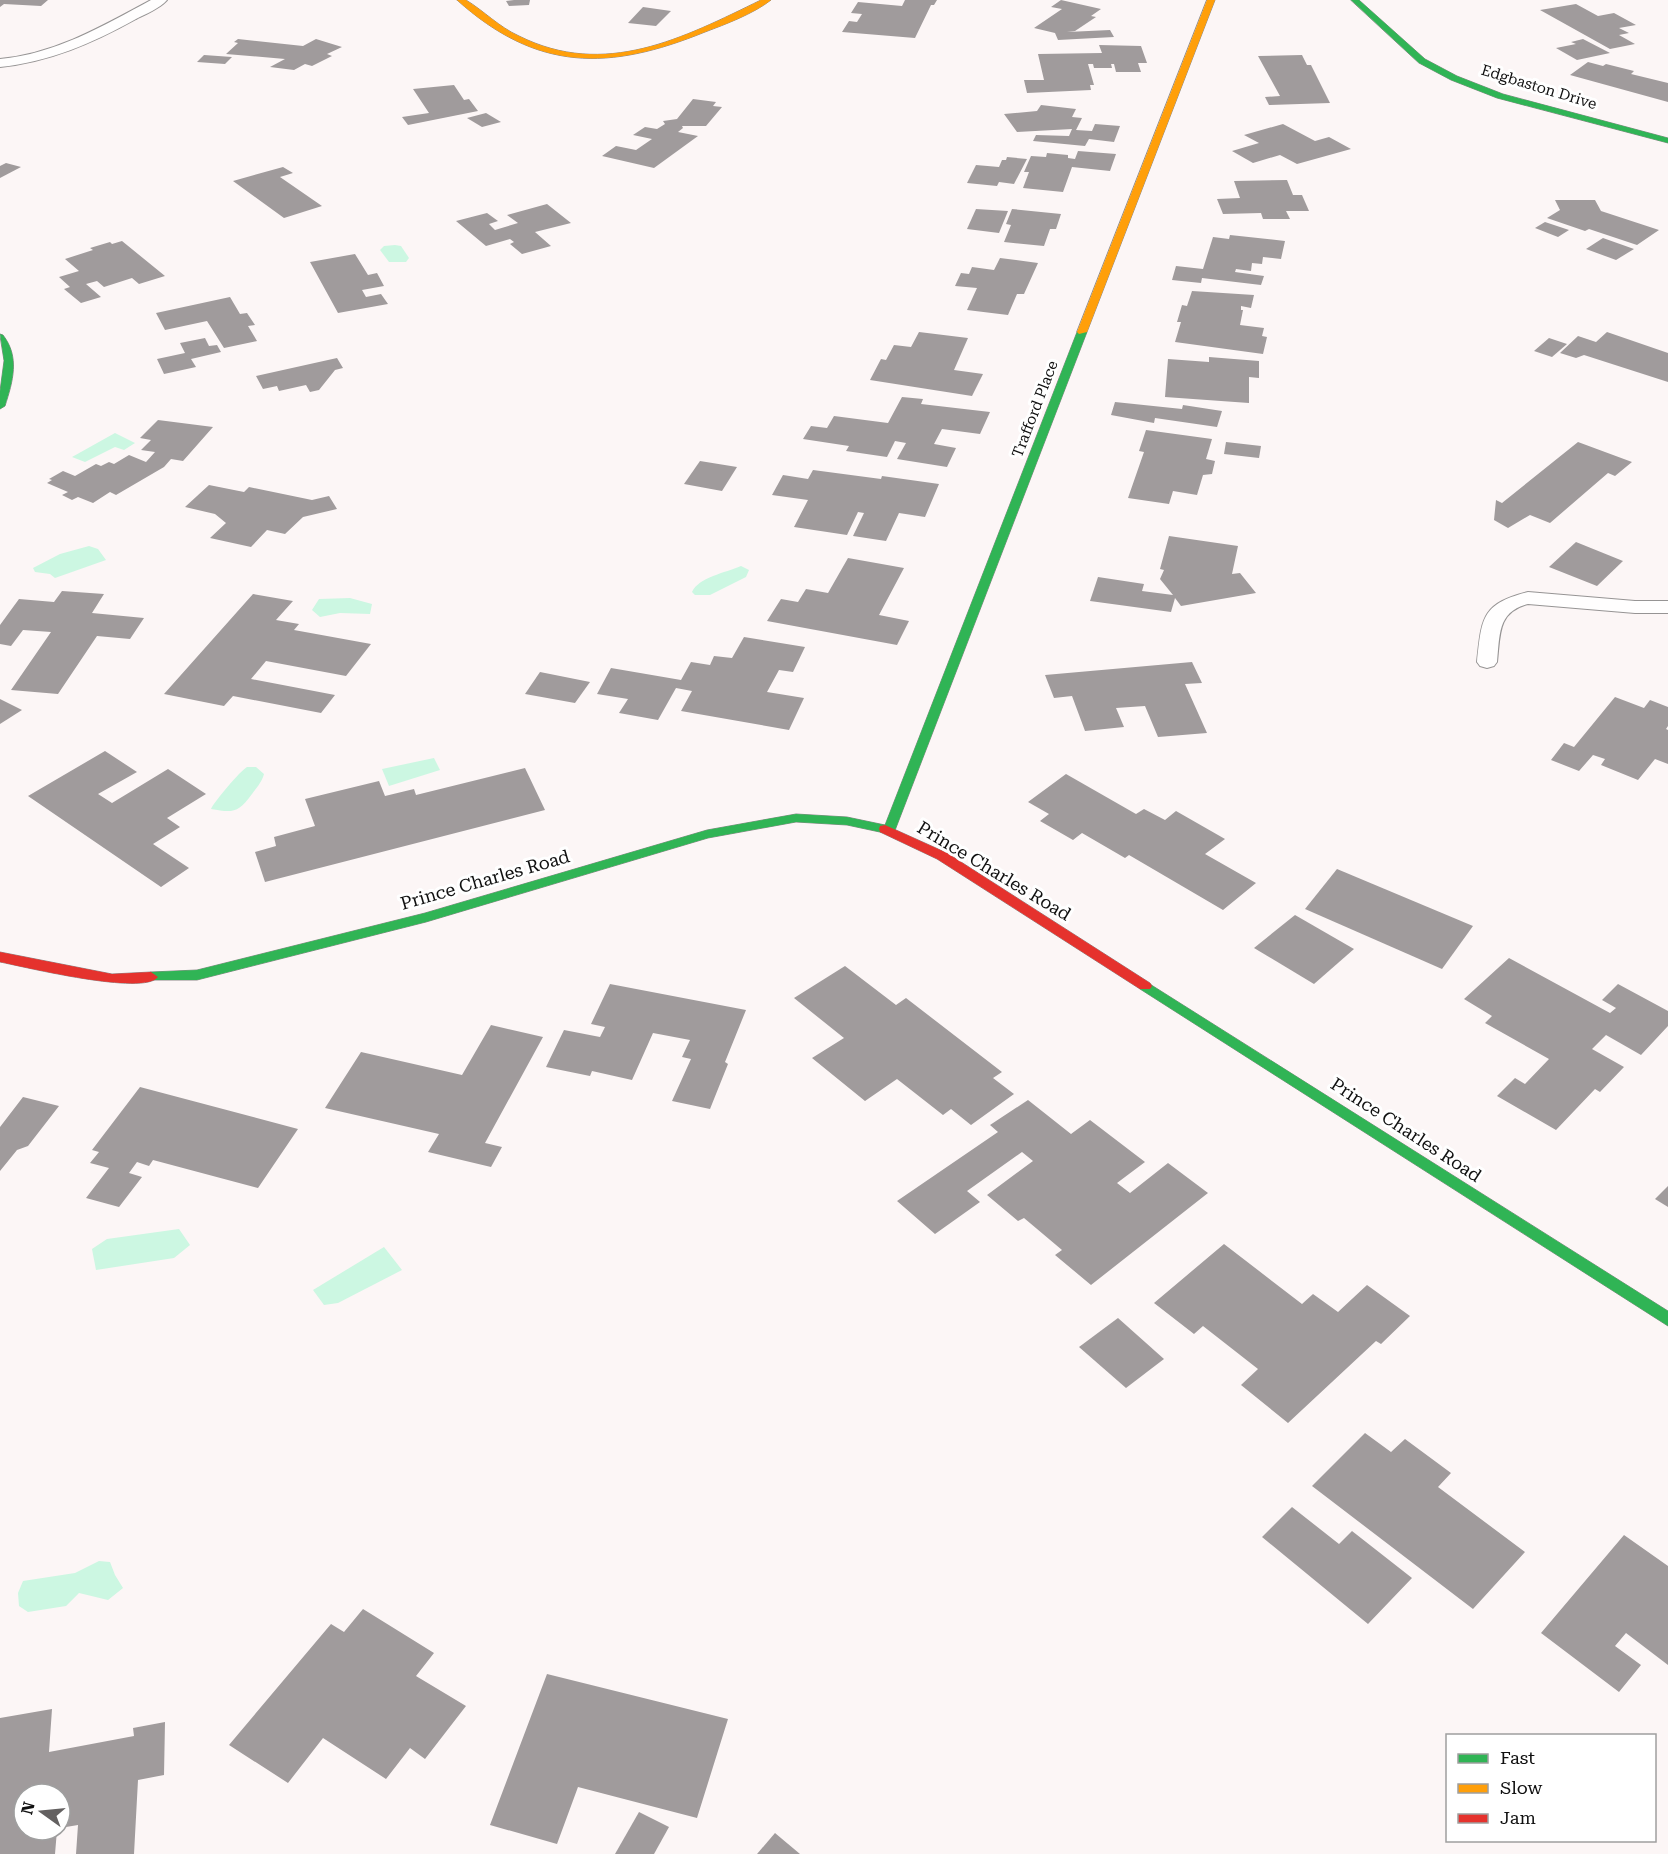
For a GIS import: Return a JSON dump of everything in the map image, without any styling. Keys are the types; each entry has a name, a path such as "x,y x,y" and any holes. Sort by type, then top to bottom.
{"street":[{"path":"460,0 519,40 555,55 587,60 656,51 767,0"},
{"name":"Trafford Place","path":"889,830 1211,0"},
{"name":"Edgbaston Drive","path":"1354,0 1422,61 1454,78 1500,96 1668,141"},
{"path":"0,337 6,343 10,380 0,406"},
{"name":"Prince Charles Road","path":"0,957 112,979 197,975 426,917 706,834 796,818 847,821 889,830 942,856 1668,1319"}],"lane":[{"path":"0,63 25,60 70,46 160,0"},
{"path":"1487,662 1492,623 1499,608 1514,601 1528,598 1635,607 1668,607"}],"shaded area":[{"path":"384,246 401,246 409,258 406,262 389,262 380,250"},
{"path":"115,433 135,443 124,450 115,447 85,462 72,457"},
{"path":"89,546 98,549 106,560 55,578 50,574 35,572 33,568 60,554"},
{"path":"741,566 749,570 746,577 710,595 695,595 692,592 706,579"},
{"path":"350,598 372,604 370,614 340,613 320,617 312,610 319,599"},
{"path":"434,758 440,770 389,786 382,769"},
{"path":"247,767 256,767 264,774 247,800 239,808 230,811 211,809 228,786"},
{"path":"179,1229 190,1245 174,1258 96,1270 92,1249 107,1239"},
{"path":"384,1247 402,1270 338,1303 324,1305 313,1290"},
{"path":"99,1561 110,1562 123,1588 108,1600 79,1593 66,1606 28,1612 19,1606 18,1593 23,1581 75,1573"}],"building":[{"path":"0,0 48,0 41,6 4,4 0,7"},
{"path":"530,0 529,5 509,6 506,1"},
{"path":"905,0 937,0 934,5 931,5 915,38 842,32 849,21 857,22 862,14 851,13 858,2 902,6"},
{"path":"1061,0 1101,9 1091,16 1096,17 1075,31 1067,32 1110,30 1114,37 1058,40 1055,33 1034,28 1062,9 1051,7"},
{"path":"1576,4 1598,16 1614,13 1636,25 1619,28 1629,33 1619,35 1635,44 1610,49 1540,10"},
{"path":"643,7 671,11 656,26 628,23"},
{"path":"238,39 303,46 316,39 342,47 327,54 332,56 312,66 305,64 294,70 270,67 285,59 226,54 238,43 234,42"},
{"path":"1583,39 1610,53 1577,60 1556,48 1576,44 1571,42"},
{"path":"1099,45 1141,46 1147,63 1138,63 1141,72 1116,72 1114,64 1111,64 1112,68 1094,68 1093,64 1088,64 1094,85 1090,85 1091,90 1027,93 1024,80 1044,80 1038,54 1102,53"},
{"path":"204,55 232,57 225,64 197,62"},
{"path":"1302,55 1307,65 1311,65 1330,103 1269,105 1265,97 1280,96 1258,56"},
{"path":"1588,62 1634,71 1631,74 1668,83 1668,102 1570,75"},
{"path":"454,85 464,100 469,99 478,111 408,125 402,117 429,113 413,89"},
{"path":"693,99 716,102 713,106 722,107 706,126 682,126 683,128 678,132 698,136 654,168 602,156 616,146 636,150 652,139 633,135 645,127 657,129 665,124 663,121 677,119"},
{"path":"1041,105 1076,109 1072,117 1082,118 1076,130 1092,131 1095,124 1120,126 1114,142 1089,139 1085,146 1033,141 1036,135 1069,136 1072,129 1017,132 1004,114 1037,111"},
{"path":"486,113 501,122 482,127 467,118"},
{"path":"1283,124 1315,141 1329,137 1351,149 1297,164 1280,155 1253,163 1232,151 1259,143 1244,135"},
{"path":"1078,151 1116,154 1110,171 1072,167 1063,192 1023,188 1029,172 1024,172 1031,156 1046,157 1047,153 1068,155 1068,158 1075,159"},
{"path":"1007,157 1027,159 1014,184 999,182 997,186 967,183 976,165 999,167 1002,160 1006,160"},
{"path":"6,163 21,167 0,178 0,166"},
{"path":"283,167 293,173 280,177 322,206 284,218 233,181"},
{"path":"1287,180 1293,195 1302,195 1309,211 1286,211 1290,219 1263,219 1261,213 1223,214 1217,199 1240,198 1234,181"},
{"path":"1555,200 1595,200 1601,211 1659,230 1637,245 1589,229 1585,231 1547,218 1560,210"},
{"path":"547,204 571,223 535,232 551,246 522,254 510,244 514,242 510,239 486,246 456,221 487,213 498,221 489,224 495,230 518,223 507,215"},
{"path":"976,209 1008,211 999,233 967,229"},
{"path":"1012,209 1061,214 1056,229 1050,229 1044,246 1004,242 1011,225 1006,224"},
{"path":"1545,222 1569,230 1558,237 1535,228"},
{"path":"1230,235 1285,241 1281,259 1263,257 1262,264 1252,263 1251,271 1236,269 1235,272 1264,276 1261,285 1202,278 1201,283 1172,280 1176,266 1203,269 1213,237 1229,239"},
{"path":"1603,238 1634,249 1616,260 1586,249"},
{"path":"122,241 165,276 139,284 132,278 104,287 97,281 86,284 101,297 81,303 64,289 70,287 59,277 79,271 65,259 93,250 90,248"},
{"path":"355,254 368,275 377,273 384,286 362,290 366,297 381,294 388,304 338,313 310,262"},
{"path":"1000,258 1038,263 1024,294 1017,294 1008,315 967,310 977,288 955,286 961,273 969,274 972,267 994,270"},
{"path":"1192,291 1254,295 1251,308 1241,306 1243,310 1240,325 1264,328 1262,336 1267,337 1263,354 1175,342 1181,322 1177,322 1182,305 1187,306"},
{"path":"230,297 240,314 247,313 255,325 248,326 257,341 224,348 207,321 165,330 156,313"},
{"path":"919,332 968,338 954,370 983,374 972,396 870,380 881,359 886,360 894,345 911,347"},
{"path":"1607,332 1668,353 1668,382 1584,355 1576,358 1560,353 1578,336 1596,342"},
{"path":"205,338 209,346 217,345 221,352 191,359 196,367 164,374 157,359 185,353 180,343"},
{"path":"1549,338 1567,344 1552,357 1534,351"},
{"path":"1209,357 1259,361 1259,378 1249,377 1249,403 1165,397 1168,359 1209,362"},
{"path":"337,358 343,368 335,370 319,390 310,392 306,385 279,391 277,386 263,389 256,376"},
{"path":"902,397 923,399 921,404 990,412 980,434 942,429 934,444 956,448 947,467 897,459 906,443 895,441 887,457 846,451 849,446 803,439 811,426 827,428 834,416 888,423"},
{"path":"1115,402 1182,409 1183,405 1222,411 1217,427 1155,418 1154,423 1111,415"},
{"path":"158,420 213,427 183,461 171,459 164,467 116,495 110,492 93,503 78,497 72,500 62,495 68,492 47,483 52,480 49,479 63,471 75,476 96,464 101,466 109,462 114,464 129,455 146,462 155,452 141,450 151,440 140,438"},
{"path":"1146,430 1212,439 1206,459 1215,461 1212,474 1203,475 1197,495 1173,491 1169,504 1128,498 1144,452 1139,451"},
{"path":"1226,442 1261,446 1259,458 1224,454"},
{"path":"1578,442 1632,462 1615,476 1608,473 1550,523 1530,515 1508,528 1494,520 1496,500 1502,503"},
{"path":"700,461 737,467 722,491 684,484"},
{"path":"813,470 939,484 925,517 899,513 886,541 853,536 864,513 858,512 847,535 794,527 808,500 772,495 783,475 808,479"},
{"path":"209,485 244,492 249,487 312,500 329,496 337,509 303,517 285,534 267,530 251,547 210,538 226,523 215,514 185,507"},
{"path":"1169,536 1238,546 1232,574 1240,573 1256,593 1181,606 1175,598 1171,612 1090,601 1098,577 1144,584 1142,591 1173,595 1160,579 1164,570 1160,569"},
{"path":"1576,542 1623,561 1597,586 1549,567"},
{"path":"848,558 904,568 879,615 909,621 897,645 767,621 781,599 798,602 806,589 828,593"},
{"path":"62,591 104,594 92,613 144,618 130,639 97,636 58,694 11,690 51,632 23,630 11,646 0,644 0,625 19,599 54,602"},
{"path":"253,594 293,601 276,620 299,624 294,630 371,644 346,676 266,661 251,679 335,695 321,713 233,696 224,706 164,694"},
{"path":"744,637 805,647 793,672 779,670 767,692 804,698 789,730 681,711 692,691 676,688 658,720 619,713 628,699 597,694 611,668 681,680 691,662 710,665 714,656 732,658"},
{"path":"1192,662 1202,683 1185,684 1207,733 1158,737 1145,706 1116,708 1124,727 1085,731 1072,696 1054,698 1045,675"},
{"path":"540,672 590,682 575,703 525,694"},
{"path":"1615,697 1644,708 1650,700 1668,707 1666,729 1668,730 1668,764 1655,759 1638,780 1601,765 1605,759 1593,755 1579,771 1551,760 1564,743 1574,747"},
{"path":"0,699 22,710 0,724"},
{"path":"105,751 137,772 98,794 112,803 168,769 206,794 167,818 180,827 153,844 189,868 161,887 28,796"},
{"path":"525,768 545,810 265,882 255,852 276,846 274,837 315,826 305,799 379,781 385,796 414,789 416,795"},
{"path":"1066,774 1136,814 1144,809 1165,820 1176,811 1225,839 1205,854 1256,883 1223,910 1129,855 1125,858 1082,833 1073,840 1040,821 1049,814 1028,802"},
{"path":"1337,869 1473,926 1442,969 1305,909"},
{"path":"1295,915 1354,949 1314,984 1254,948"},
{"path":"1509,958 1610,1013 1616,1008 1602,1000 1618,984 1668,1011 1668,1026 1641,1055 1606,1035 1592,1049 1624,1067 1600,1092 1595,1089 1556,1130 1497,1096 1515,1078 1525,1084 1549,1059 1485,1023 1492,1016 1464,999"},
{"path":"845,966 896,1005 906,998 1002,1072 993,1078 1014,1094 971,1125 951,1109 943,1115 897,1079 865,1101 812,1058 844,1038 794,998"},
{"path":"610,984 746,1010 725,1062 728,1064 710,1109 672,1101 691,1059 682,1057 690,1040 653,1033 632,1080 592,1071 590,1076 546,1067 564,1030 600,1037 605,1027 591,1024"},
{"path":"491,1025 543,1037 485,1143 502,1147 491,1167 428,1152 439,1134 325,1108 361,1052 462,1075"},
{"path":"140,1087 298,1129 258,1188 153,1160 149,1166 137,1162 129,1173 142,1177 119,1207 86,1198 109,1168 90,1163 99,1152 92,1150"},
{"path":"23,1097 59,1106 28,1146 17,1150 0,1171 0,1127"},
{"path":"1028,1100 1071,1134 1090,1120 1145,1162 1117,1183 1130,1193 1168,1163 1208,1193 1091,1285 1055,1255 1062,1250 1024,1218 1018,1221 987,1195 1033,1161 1022,1152 967,1191 980,1202 935,1234 897,1201 998,1132 990,1125"},
{"path":"1668,1186 1668,1207 1655,1199"},
{"path":"1224,1244 1302,1304 1313,1294 1338,1312 1367,1285 1410,1316 1381,1344 1376,1341 1288,1423 1241,1385 1258,1369 1203,1326 1194,1334 1154,1303"},
{"path":"1118,1318 1164,1359 1126,1388 1079,1347"},
{"path":"1365,1433 1391,1452 1405,1439 1451,1473 1438,1487 1525,1552 1473,1609 1312,1486"},
{"path":"1292,1507 1339,1544 1352,1531 1412,1578 1368,1624 1262,1537"},
{"path":"1624,1535 1668,1566 1668,1665 1626,1633 1615,1646 1641,1665 1619,1692 1541,1633"},
{"path":"363,1609 434,1653 416,1676 466,1706 425,1759 410,1748 386,1779 323,1738 288,1783 229,1745 331,1624 344,1632"},
{"path":"547,1674 728,1719 697,1818 578,1787 557,1844 490,1825"},
{"path":"52,1709 49,1752 134,1736 133,1728 165,1722 164,1775 138,1780 134,1854 76,1854 78,1825 72,1826 72,1782 12,1782 12,1842 56,1842 55,1854 0,1854 0,1718"},
{"path":"639,1812 669,1827 654,1854 615,1854"},
{"path":"775,1833 800,1854 757,1854"}],"traffic: fast":[{"path":"1355,0 1422,61 1454,78 1500,96 1668,141"},
{"path":"889,830 1082,332"},
{"path":"0,337 5,344 9,361 8,380 0,406"},
{"path":"151,977 197,975 426,917 707,834 796,818 847,821 885,829"},
{"path":"1145,986 1668,1319"}],"traffic: slow":[{"path":"461,0 518,39 551,52 583,57 614,57 646,51 707,29 767,0"},
{"path":"1082,332 1211,0"}],"traffic: jam":[{"path":"885,829 942,856 1145,986"},
{"path":"0,957 112,979 151,977"}]}
